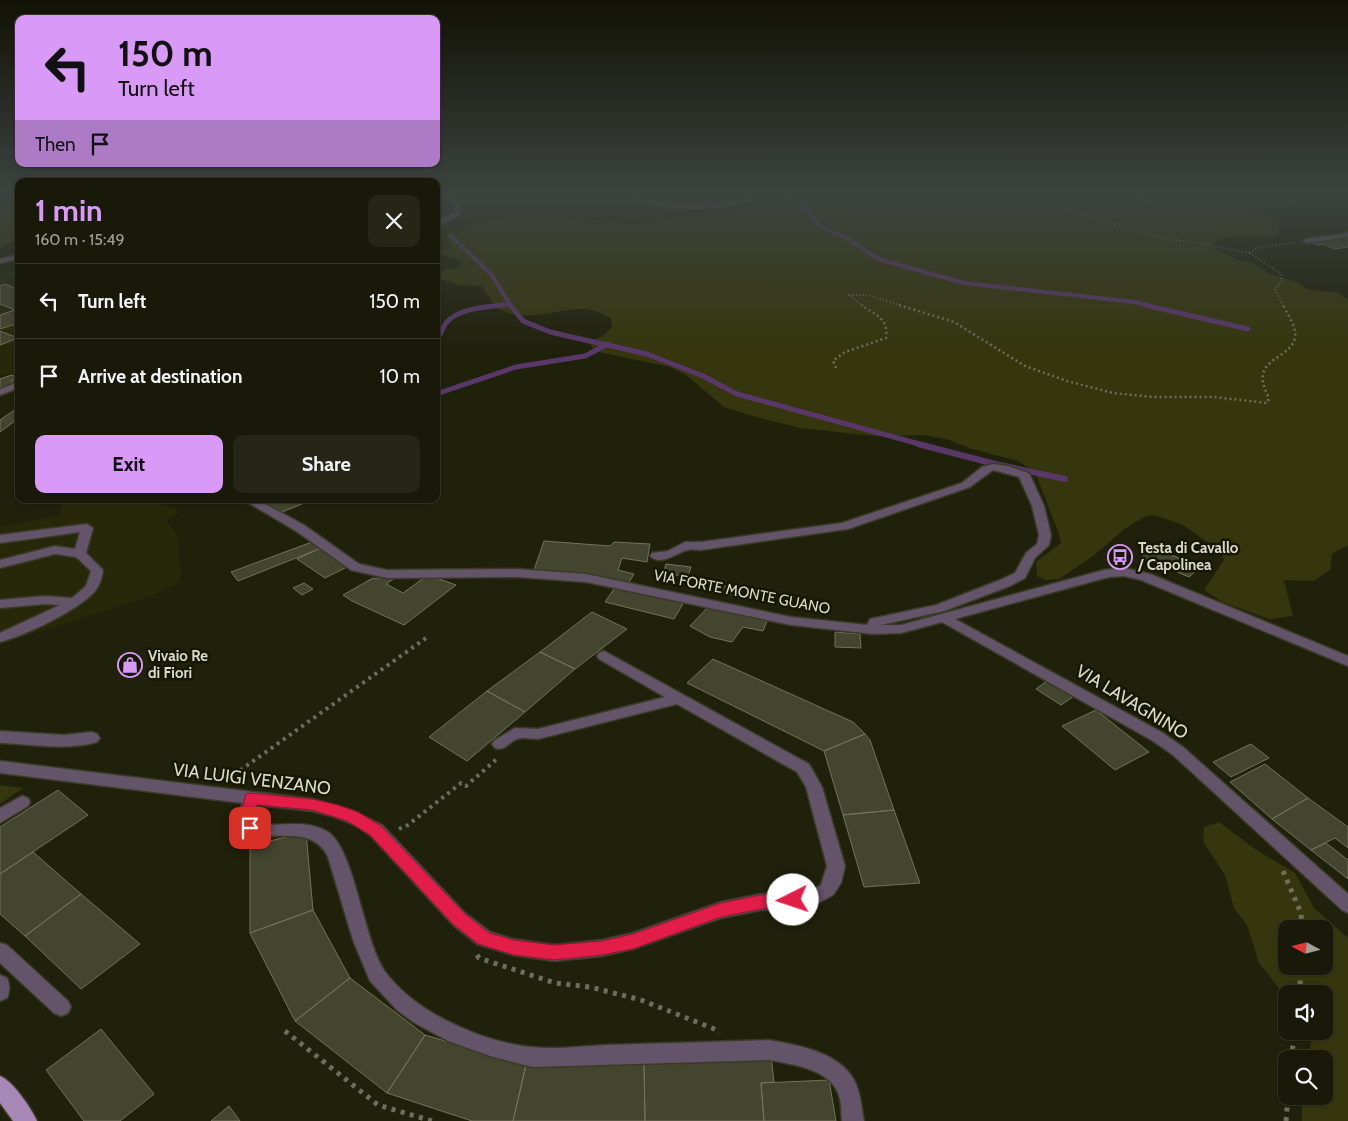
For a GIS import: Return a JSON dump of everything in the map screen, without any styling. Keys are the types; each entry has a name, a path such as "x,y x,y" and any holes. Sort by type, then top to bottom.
{"main road":[{"path":"3,1096 26,1121"}],"street":[{"path":"0,260 15,258"},
{"path":"0,392 15,387"},
{"path":"656,556 671,554 685,546 701,546 844,526 966,485 986,469 993,467 1004,468 1024,475 1038,506 1045,535 1043,545 1030,556 1020,575 1005,583 939,608 875,622 873,630"},
{"name":"VIA FORTE MONTE GUANO","path":"255,503 300,528 355,567 386,574 518,573 562,575 586,578 791,621 873,630 901,629 1108,573 1124,572 1145,577 1348,662"},
{"path":"0,539 87,528 80,554"},
{"path":"0,564 55,550 80,554 97,570 96,580 90,590 74,602 0,638"},
{"path":"0,604 45,600 74,602"},
{"name":"VIA LAVAGNINO","path":"944,618 1158,737 1178,751 1348,905"},
{"name":"VIA LUIGI VENZANO","path":"0,767 208,794 312,805 338,810 365,823 383,838 459,919 484,938 514,948 554,953 602,948 633,942 721,910 761,902 793,900 820,895 832,883 836,866 814,787 803,768 604,656"},
{"path":"502,748 515,733 538,734 680,698"},
{"path":"0,737 64,741 92,738"},
{"path":"251,798 246,822 250,828 264,830 294,828 315,833 329,842 338,861 376,974 402,1002 428,1020 460,1036 499,1051 532,1057 770,1050 800,1055 830,1070 847,1087 853,1121"},
{"path":"0,817 22,802"},
{"path":"0,951 61,1007"},
{"path":"0,984 0,992"}],"path":[{"path":"836,368 833,360 838,355 849,349 874,344 886,338 888,330 884,321 849,296 868,295 954,322 1025,366 1067,381 1113,393 1143,396 1214,397 1267,403 1269,398 1262,385 1264,373 1271,360 1288,350 1295,337 1293,325 1276,289 1282,281 1280,273 1250,254 1217,247"},
{"path":"1250,254 1256,248 1261,247"},
{"path":"208,794 426,638"},
{"path":"383,838 408,825 461,783 466,786 502,748"},
{"path":"1282,868 1302,913 1302,920"},
{"path":"484,938 476,954 479,958 537,978 641,1000 716,1030 724,1040 726,1051"},
{"path":"285,1031 378,1105 432,1121"},
{"path":"1286,1121 1287,1105"}],"shaded area":[{"path":"440,247 451,248 440,252"},
{"path":"1213,247 1236,259 1254,264 1269,274 1297,282 1307,289 1338,293 1348,300 1348,545 1332,554 1330,570 1314,581 1284,580 1293,616 1269,619 1222,602 1204,590 1224,560 1220,551 1183,525 1154,515 1144,517 1126,528 1093,556 1059,579 1045,580 1037,576 1036,562 1061,543 1059,534 1035,472 1018,461 969,448 947,439 923,435 874,436 800,428 724,407 686,375 670,367 594,351 590,342 604,335 612,327 611,318 601,313 586,309 537,315 514,314 503,311 495,305 481,286 461,285 440,279 440,274 443,271 459,267 463,261 440,254 440,252 451,248"},
{"path":"15,269 15,374 0,375 0,275"},
{"path":"59,503 158,503 172,507 180,512 166,520 177,535 181,571 179,583 151,596 0,644 0,527 61,515"},
{"path":"0,785 23,788 0,804"},
{"path":"1219,822 1255,849 1295,873 1314,908 1328,920 1278,920 1278,975 1333,975 1333,925 1348,938 1348,1121 1302,1121 1302,1105 1333,1105 1333,1050 1310,1050 1311,1040 1333,1040 1333,985 1278,985 1278,987 1259,963 1247,925 1234,908 1225,875 1203,842 1204,827"}],"building":[{"path":"5,284 15,289 15,310 0,304 0,286"},
{"path":"15,310 15,324 0,329 0,315"},
{"path":"0,331 15,337 15,339 0,345"},
{"path":"12,375 15,379 11,381 15,384 0,389 0,379"},
{"path":"15,410 15,421 0,432 0,420"},
{"path":"265,503 304,503 277,514"},
{"path":"544,541 610,546 614,542 650,544 647,562 622,558 618,570 634,574 628,584 588,574 534,570"},
{"path":"312,542 321,548 238,581 231,572"},
{"path":"1153,547 1200,567 1189,577 1142,557"},
{"path":"321,548 349,566 325,578 297,559"},
{"path":"666,564 691,567 688,576 663,574"},
{"path":"385,575 398,576 386,584 403,593 428,575 456,585 404,625 343,595 373,578 376,579"},
{"path":"304,583 313,589 302,595 293,588"},
{"path":"710,584 735,587 732,595 708,592"},
{"path":"616,586 684,602 674,619 605,602"},
{"path":"708,607 768,619 763,631 743,627 732,642 710,637 690,626"},
{"path":"592,612 627,629 575,669 540,652"},
{"path":"835,632 860,634 861,648 835,647"},
{"path":"540,652 575,669 525,712 487,691"},
{"path":"713,659 853,722 865,734 824,751 687,683"},
{"path":"1048,680 1074,696 1061,705 1036,689"},
{"path":"487,691 525,712 467,761 429,737"},
{"path":"1096,710 1149,752 1115,770 1062,726"},
{"path":"865,734 870,740 894,810 843,815 824,751"},
{"path":"1251,744 1269,758 1231,777 1213,762"},
{"path":"1265,764 1308,798 1272,819 1230,782"},
{"path":"58,790 88,815 0,874 0,827"},
{"path":"1308,798 1348,827 1348,848 1335,838 1311,850 1272,819"},
{"path":"894,810 920,883 864,887 843,815"},
{"path":"306,832 313,910 250,933 250,846"},
{"path":"1326,843 1348,860 1348,879 1311,850"},
{"path":"33,852 81,894 25,936 0,914 0,874"},
{"path":"81,894 140,944 81,989 25,936"},
{"path":"313,910 350,978 295,1021 250,933"},
{"path":"350,978 425,1035 387,1093 295,1021"},
{"path":"101,1029 154,1094 120,1121 84,1121 46,1070"},
{"path":"425,1035 526,1065 513,1121 472,1121 387,1093"},
{"path":"771,1056 774,1082 761,1083 764,1121 645,1121 644,1060"},
{"path":"644,1060 645,1121 513,1121 526,1065"},
{"path":"829,1080 836,1121 764,1121 761,1083"},
{"path":"229,1106 240,1121 211,1121"}],"waterway":[{"path":"463,247 492,275 511,306"},
{"path":"860,247 878,259 964,283 1134,302 1151,306"},
{"path":"493,306 509,304"},
{"path":"440,334 446,323 458,314 473,309 503,305"},
{"path":"510,305 523,321 550,332 606,345"},
{"path":"1145,305 1248,329"},
{"path":"440,393 516,367 585,356 606,345"},
{"path":"606,345 647,354 703,376 737,394 923,445"},
{"path":"918,444 995,464 1065,479"}],"place":[{"name":"Testa di Cavallo / Capolinea","path":"1120,557"},
{"name":"Vivaio Re di Fiori","path":"130,665"}],"route":[{"path":"250,828 246,822 251,798 312,805 338,810 352,816 376,830 459,919 484,938 514,948 554,953 602,948 633,942 721,910 761,902 793,900"}]}
